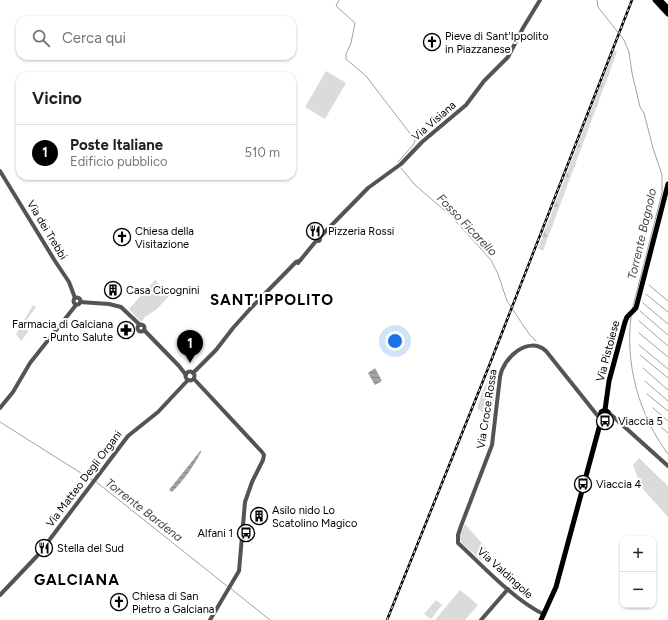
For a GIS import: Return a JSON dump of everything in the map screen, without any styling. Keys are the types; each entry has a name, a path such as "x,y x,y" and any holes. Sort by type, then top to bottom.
{"main road":[{"path":"655,0 668,14"},
{"path":"660,0 668,8"},
{"name":"Via Pistoiese","path":"541,620 556,587 599,428 605,414 609,381 627,317 633,313 636,308 668,184"}],"street":[{"name":"Via Visiana","path":"189,373 216,350 246,313 285,275 296,262 299,261 318,239 368,188 401,164 422,142 466,105 484,81 508,57 540,0"},
{"name":"Via dei Trebbi","path":"0,171 69,282 75,298 73,302 78,303"},
{"path":"0,408 13,392 30,363 78,303 109,304 121,307 138,325 144,326 144,331 179,366 194,375 194,379 264,455 245,502 239,568 235,579 210,620"},
{"name":"Via Croce Rossa","path":"458,543 458,535 492,445 501,370 508,359 524,347 533,345 540,347 546,351 597,415 605,414"},
{"path":"189,373 186,377 188,380 194,379"},
{"name":"Via Matteo Degli Organi","path":"0,595 38,555 128,436 158,412 188,380"},
{"path":"605,414 618,422 668,466"},
{"name":"Via Valdingole","path":"458,543 508,589 531,608 543,614"},
{"path":"481,620 508,589"}],"green space":[{"path":"614,50 617,52 543,251 538,248"},
{"path":"326,71 346,83 325,119 305,107"},
{"path":"155,280 170,295 157,309 145,317 141,322 129,309"},
{"path":"33,305 36,307 25,322 28,332 21,341 16,334"},
{"path":"490,375 496,377 494,401 490,401 488,417 477,408"},
{"path":"639,458 668,486 668,517 642,488 633,465"},
{"path":"465,524 486,548 482,561 462,543 459,537"},
{"path":"460,590 478,605 465,620 435,620"},
{"path":"436,600 442,605 431,619 424,614"}],"shaded area":[{"path":"375,368 382,381 375,385 368,373"},
{"path":"201,450 195,463 184,478 172,492 169,490"}],"waterway":[{"name":"Fosso Ficarello","path":"339,0 336,6 355,23 351,43 346,54 346,59 366,76 415,140 414,144 398,162"},
{"name":"Torrente Bagnolo","path":"597,0 598,7 624,40 629,52 640,107 644,113 662,175 662,193 632,310"},
{"name":"Fosso Ficarello","path":"401,168 415,185 450,215 491,260 498,274 507,301 529,334 536,341"},
{"path":"649,285 668,301"},
{"path":"646,294 668,312"},
{"path":"643,303 668,324"},
{"path":"640,311 668,335"},
{"name":"Torrente Bagnolo","path":"631,317 630,353 636,389 649,423 668,454"},
{"path":"639,321 668,346"},
{"path":"639,333 668,357"},
{"path":"639,345 668,369"},
{"path":"640,355 668,378"},
{"path":"643,368 668,390"},
{"path":"645,381 668,401"},
{"path":"647,394 668,411"},
{"path":"653,408 668,421"},
{"name":"Torrente Bardena","path":"0,422 92,480"},
{"path":"661,427 668,433"},
{"name":"Torrente Bardena","path":"95,481 227,586"},
{"name":"Torrente Bardena","path":"230,588 270,620"}],"railway":[{"path":"387,620 489,366 632,0"}],"place":[{"name":"Pieve di Sant'Ippolito in Piazzanese","path":"432,42"},
{"name":"Pizzeria Rossi","path":"315,231"},
{"name":"Chiesa della Visitazione","path":"122,237"},
{"name":"Casa Cicognini","path":"113,290"},
{"name":"Farmacia di Galciana - Punto Salute","path":"126,330"},
{"name":"Poste Italiane","path":"190,363"},
{"name":"Viaccia 5","path":"605,421"},
{"name":"Viaccia 4","path":"583,484"},
{"name":"Asilo nido Lo Scatolino Magico","path":"259,516"},
{"name":"Alfani 1","path":"246,533"},
{"name":"Stella del Sud","path":"44,548"},
{"name":"Chiesa di San Pietro a Galciana","path":"119,602"}],"district":[{"name":"SANT'IPPOLITO","path":"272,300"},
{"name":"GALCIANA","path":"77,580"}]}
